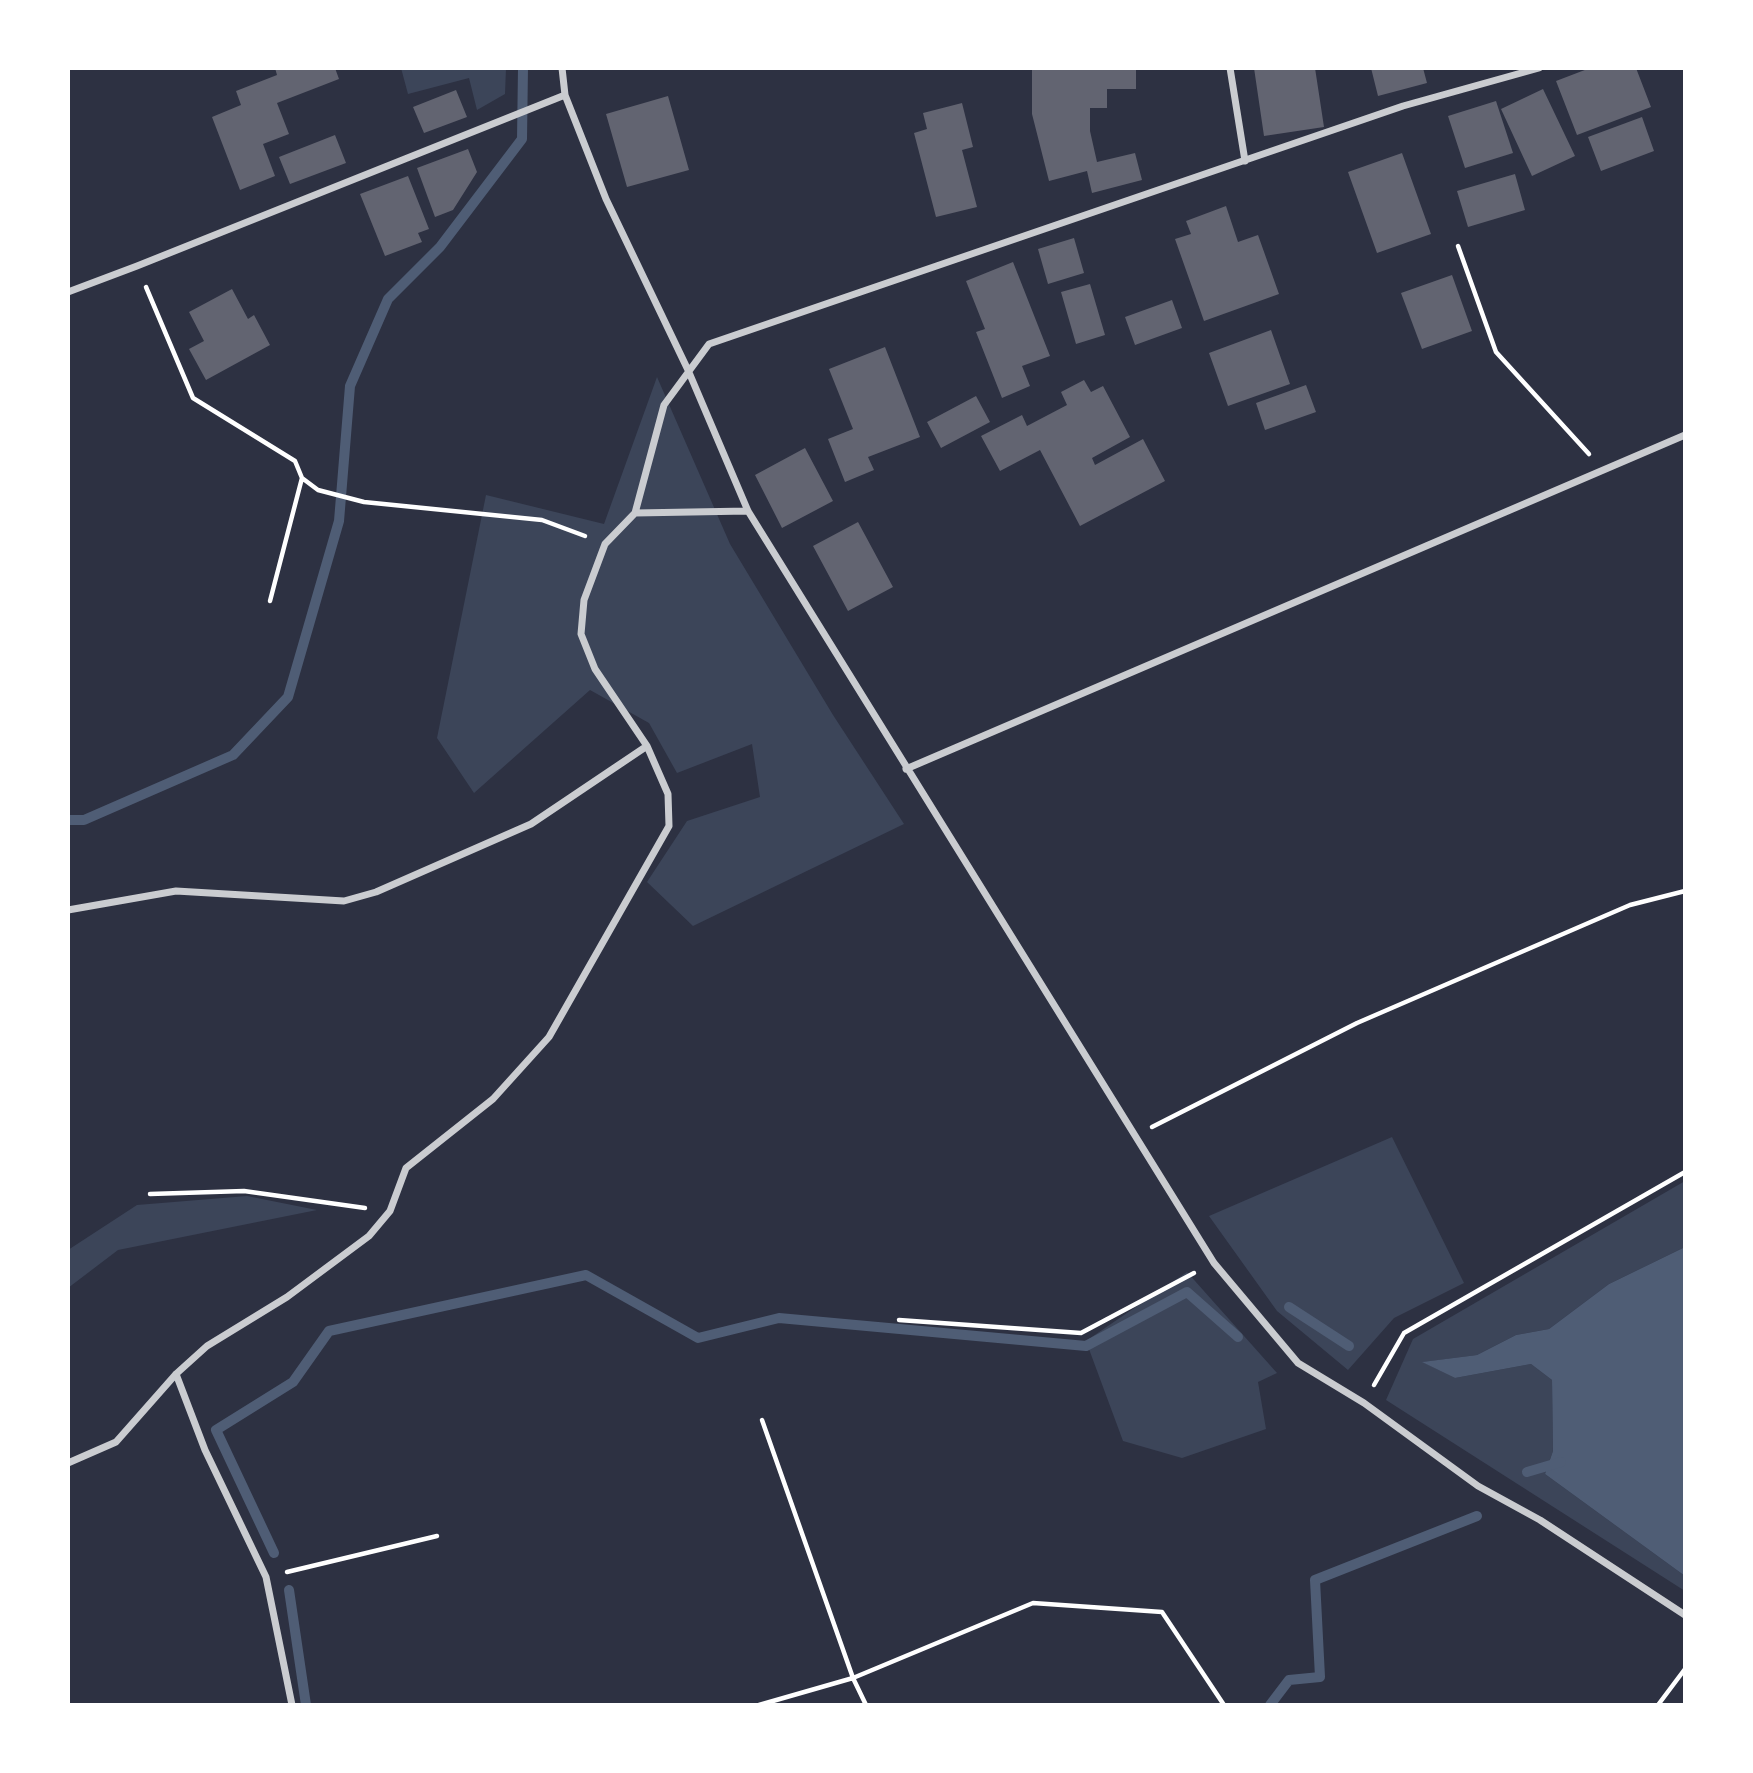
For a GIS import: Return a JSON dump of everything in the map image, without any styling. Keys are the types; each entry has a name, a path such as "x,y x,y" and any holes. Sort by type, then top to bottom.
{"street":[{"path":"562,68 565,94 606,199 688,370 748,511 1214,1263 1298,1363 1364,1403 1478,1486 1540,1520 1685,1615"},
{"path":"1230,68 1245,161"},
{"path":"68,1463 116,1442 176,1374 207,1346 287,1297 369,1237 390,1211 406,1168 493,1100 550,1037 669,826 668,794 647,746 595,669 581,634 584,600 605,544 635,513 664,405 709,344 1403,106 1539,68"},
{"path":"68,292 565,94"},
{"path":"906,769 1685,435"},
{"path":"635,513 748,511"},
{"path":"68,910 176,891 344,901 366,895 531,824 647,746"},
{"path":"176,1374 205,1450 266,1577 292,1705"}],"path":[{"path":"1458,246 1496,352 1604,470"},
{"path":"137,266 193,398 295,461 303,478 318,490 364,502 542,520 605,544"},
{"path":"270,601 303,478"},
{"path":"1135,1135 1357,1023 1630,905 1685,891"},
{"path":"1364,1403 1404,1333 1685,1172"},
{"path":"150,1194 244,1191 390,1211"},
{"path":"899,1320 1081,1333 1214,1263"},
{"path":"762,1420 853,1678 866,1705"},
{"path":"266,1577 437,1536"},
{"path":"759,1705 853,1678 1033,1603 1161,1612 1224,1705"},
{"path":"1658,1705 1685,1669"}],"shaded area":[{"path":"401,68 506,68 505,94 477,110 469,78 408,94"},
{"path":"657,377 730,544 833,715 904,824 693,926 647,882 687,821 760,797 752,744 677,773 649,723 590,690 474,793 437,738 486,495 604,524"},
{"path":"1392,1137 1464,1283 1394,1318 1348,1370 1277,1311 1209,1216"},
{"path":"1685,1181 1685,1247 1609,1284 1549,1329 1516,1335 1477,1355 1423,1362 1455,1378 1531,1364 1552,1380 1553,1451 1545,1474 1685,1576 1685,1591 1386,1400 1413,1339"},
{"path":"247,1196 317,1210 118,1250 68,1288 68,1250 137,1205"},
{"path":"1685,1247 1685,1576 1545,1474 1553,1451 1552,1380 1531,1364 1455,1378 1422,1362 1477,1355 1516,1335 1549,1329 1609,1284"},
{"path":"1187,1272 1277,1373 1258,1382 1266,1429 1182,1458 1123,1441 1086,1341"}],"building":[{"path":"275,68 335,68 339,79 277,103 289,134 263,144 275,176 240,190 212,117 241,105 236,91 277,75"},
{"path":"1032,68 1136,68 1136,89 1107,89 1107,108 1090,108 1090,131 1097,162 1135,153 1142,180 1092,193 1087,171 1049,181 1032,114"},
{"path":"1254,68 1315,68 1324,127 1264,136"},
{"path":"1371,68 1423,68 1427,83 1378,96"},
{"path":"1590,68 1636,68 1651,107 1577,135 1556,81"},
{"path":"1543,89 1575,156 1532,176 1501,109"},
{"path":"456,90 467,117 424,133 413,107"},
{"path":"668,96 689,170 627,187 606,114"},
{"path":"1496,101 1513,153 1465,168 1448,116"},
{"path":"962,103 973,147 962,150 977,207 936,217 914,133 927,129 923,113"},
{"path":"1642,117 1654,151 1601,171 1588,137"},
{"path":"335,135 346,163 290,184 279,157"},
{"path":"468,149 477,172 453,210 435,217 417,168"},
{"path":"1402,153 1431,234 1377,253 1348,172"},
{"path":"1515,174 1525,210 1468,227 1457,191"},
{"path":"408,176 429,229 418,233 422,242 385,256 360,194"},
{"path":"1226,206 1238,242 1258,235 1279,294 1204,321 1175,239 1191,234 1186,221"},
{"path":"1074,238 1084,273 1048,284 1038,249"},
{"path":"1013,262 1050,356 1022,366 1030,386 1002,398 976,332 985,329 966,281"},
{"path":"1452,275 1472,331 1422,349 1401,293"},
{"path":"1090,284 1105,335 1076,344 1061,292"},
{"path":"232,289 248,319 254,315 270,345 206,380 189,349 204,341 189,312"},
{"path":"1172,300 1182,328 1135,345 1125,317"},
{"path":"1271,330 1290,384 1228,406 1209,353"},
{"path":"885,347 920,437 868,457 874,470 845,482 828,439 853,429 829,369"},
{"path":"1084,380 1091,392 1103,386 1130,437 1092,458 1095,465 1143,439 1165,481 1080,526 1040,450 1000,471 981,436 1022,415 1027,426 1067,405 1061,392"},
{"path":"1306,385 1316,412 1265,430 1256,403"},
{"path":"976,396 990,422 941,448 927,422"},
{"path":"805,448 833,501 782,528 755,475"},
{"path":"858,522 893,587 848,611 813,546"}],"waterway":[{"path":"68,820 84,820 233,755 288,697 339,521 350,386 388,299 440,247 522,139 523,68"},
{"path":"274,1553 216,1430 293,1382 329,1331 586,1275 698,1338 779,1318 1086,1346 1187,1292 1238,1337"},
{"path":"1289,1307 1349,1346"},
{"path":"1527,1472 1561,1462"},
{"path":"1270,1705 1289,1680 1320,1677 1315,1580 1477,1516"},
{"path":"289,1590 306,1705"}]}
